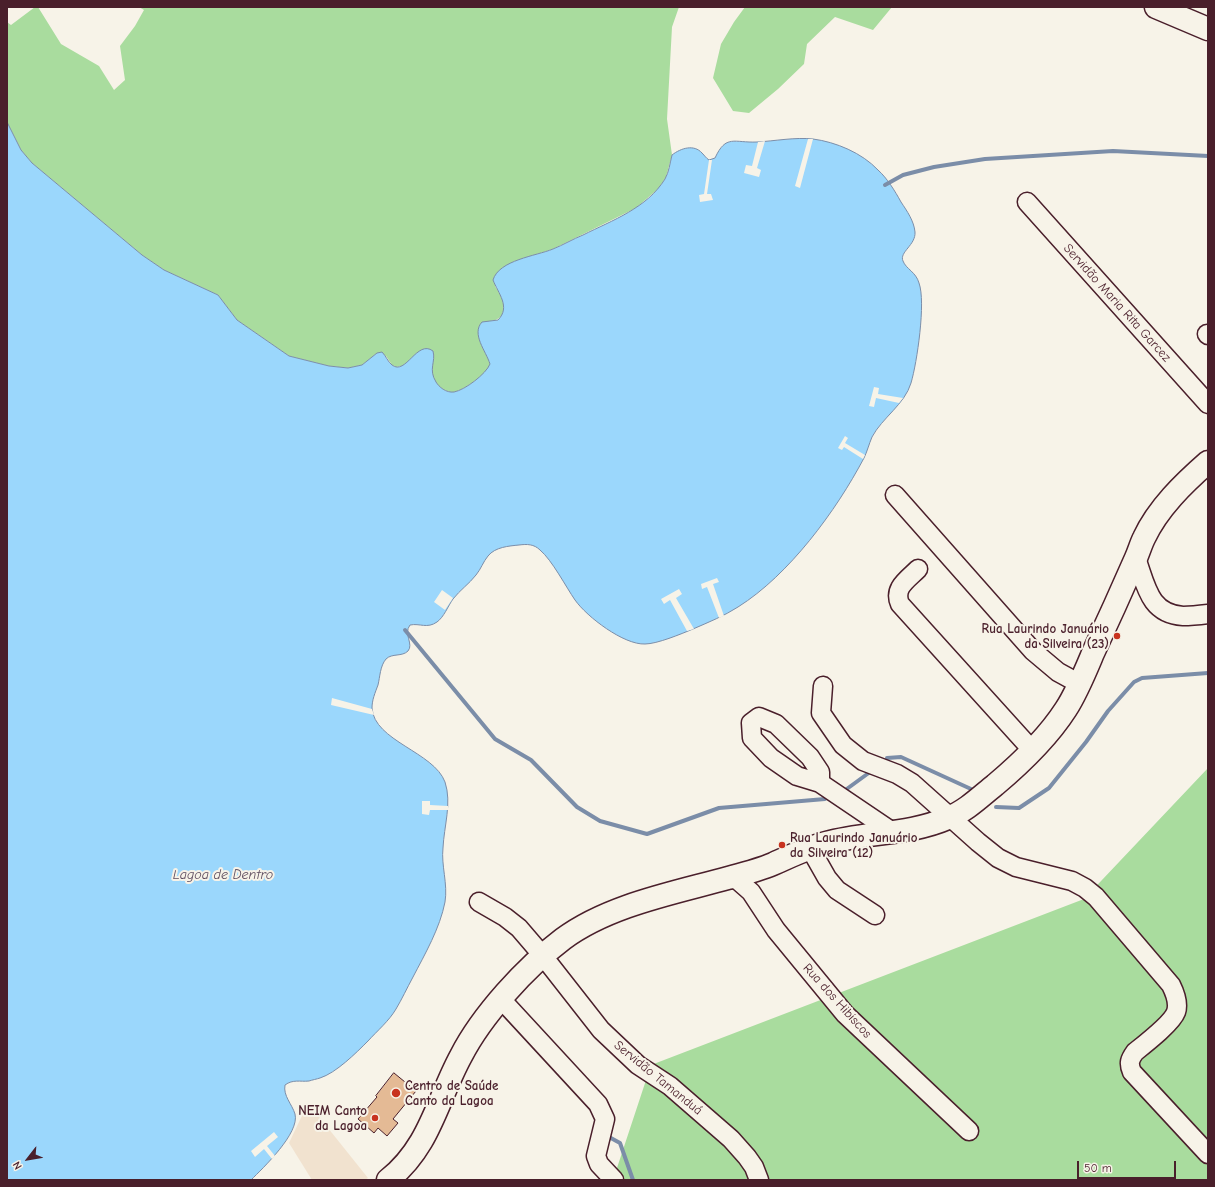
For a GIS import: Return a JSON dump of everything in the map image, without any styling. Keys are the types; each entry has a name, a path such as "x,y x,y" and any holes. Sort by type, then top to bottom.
{"main road":[{"path":"1156,7 1208,29"},
{"path":"392,1179 414,1154 423,1141 461,1055 472,1035 501,999 543,956 561,940 607,914 772,865 793,854 810,848 843,840 894,833 925,826 951,817 980,797 1003,778 1032,750 1052,728 1066,709 1080,684 1144,537 1160,513 1193,475 1208,462"}],"street":[{"name":"Servidão Maria Rita Garcez","path":"1027,202 1208,404"},
{"path":"896,495 1033,651 1058,672 1080,684"},
{"path":"1136,558 1147,590 1154,604 1163,611 1183,616 1208,614"},
{"path":"918,569 898,589 897,597 900,604 1032,750"},
{"path":"823,686 821,713 843,745 863,761 897,774 912,783 998,858 1016,867 1059,877 1072,881 1085,888 1096,897 1171,985 1177,1002 1176,1012 1171,1020 1135,1052 1130,1058 1129,1065 1132,1072 1208,1154"},
{"path":"820,783 894,833"},
{"path":"810,848 827,878 836,890 875,915"},
{"name":"Rua dos Hibiscos","path":"734,877 750,892 776,930 845,1014 969,1131"},
{"name":"Servidão Tamanduá","path":"479,902 505,917 519,928 601,1030 638,1065 670,1086 731,1139 754,1167 759,1180"},
{"path":"501,999 598,1104 606,1119 596,1156 599,1164 614,1180"}],"shaded area":[{"path":"308,1103 368,1178 365,1180 312,1180 289,1143"}],"green space":[{"path":"35,7 38,7 61,44 99,66 114,90 125,80 120,46 135,26 144,10 139,7 679,7 672,27 667,119 672,155 666,177 659,188 636,208 553,249 513,262 495,286 503,299 504,311 498,319 489,321 489,368 481,377 469,385 454,392 446,391 440,387 434,380 432,373 434,355 396,367 392,365 386,356 377,353 362,365 348,368 329,366 289,356 237,320 218,295 164,270 142,255 32,163 21,150 7,122 7,22 11,25"},
{"path":"745,7 892,7 873,30 835,17 807,44 804,64 778,89 749,113 733,111 713,78 721,44"},
{"path":"1208,768 1208,1180 613,1180 651,1065 1084,899"}],"water":[{"name":"Lagoa de Dentro","path":"7,122 21,150 32,163 142,255 164,270 218,295 237,320 289,356 329,366 348,368 362,365 377,353 382,352 392,365 397,367 402,366 422,350 427,349 433,351 434,359 432,369 436,382 448,392 459,391 475,381 490,364 480,343 478,332 482,322 498,320 502,315 502,300 493,280 497,273 510,263 546,252 639,206 658,189 665,179 672,155 679,150 691,148 699,150 709,160 715,158 723,146 732,141 757,142 813,139 831,143 848,149 864,158 881,173 891,185 908,213 912,220 915,232 913,241 903,254 902,258 904,264 918,279 922,304 918,348 908,391 904,398 876,430 864,458 853,478 825,520 793,560 757,594 727,613 688,631 650,644 636,643 627,640 607,629 588,614 575,600 545,554 538,548 528,545 507,547 498,549 488,556 476,575 453,599 437,622 430,625 410,625 408,632 410,648 406,653 391,656 386,659 381,668 378,685 374,696 372,708 375,719 393,738 429,762 439,772 445,782 447,790 448,806 443,854 446,895 443,912 427,950 398,1005 386,1022 352,1057 333,1072 309,1081 294,1081 285,1085 286,1096 295,1114 295,1122 292,1131 279,1150 251,1180 7,1180"}],"pier":[{"path":"808,139 813,139 800,188 795,186"},
{"path":"765,141 757,168 761,170 759,177 744,173 746,165 752,166 758,142"},
{"path":"709,160 712,160 707,194 711,194 713,200 700,202 699,195 704,194"},
{"path":"874,387 879,388 878,394 903,398 899,403 876,398 874,407 869,406"},
{"path":"845,436 848,438 845,443 865,455 863,459 844,447 842,450 838,448"},
{"path":"717,578 719,582 713,584 724,616 719,618 707,587 702,589 701,584"},
{"path":"679,589 682,594 676,598 694,629 687,631 670,600 664,604 661,599"},
{"path":"442,590 453,598 445,610 434,602"},
{"path":"332,698 372,709 374,715 331,705"},
{"path":"422,801 430,801 430,805 448,806 448,810 430,810 429,815 422,814"},
{"path":"274,1132 278,1137 267,1146 275,1156 272,1159 264,1149 255,1157 251,1151"}],"building":[{"path":"394,1073 416,1091 393,1119 398,1123 387,1136 378,1128 374,1133 358,1119 377,1097 376,1096"}],"waterway":[{"path":"885,185 903,175 934,167 985,159 1113,151 1208,156"},
{"path":"405,630 495,739 531,760 577,807 600,821 647,834 719,808 825,799"},
{"path":"996,807 1019,808 1049,788 1086,742 1108,711 1134,682 1142,678 1208,673"},
{"path":"887,758 901,757 971,789"},
{"path":"844,791 870,772"},
{"path":"609,1137 620,1143 633,1180"}],"place":[{"name":"Rua Laurindo Januário da Silveira (23)","path":"1117,636"},
{"name":"Rua Laurindo Januário da Silveira (12)","path":"782,845"},
{"name":"Centro de Saúde Canto da Lagoa","path":"396,1093"},
{"name":"NEIM Canto da Lagoa","path":"375,1118"}]}
